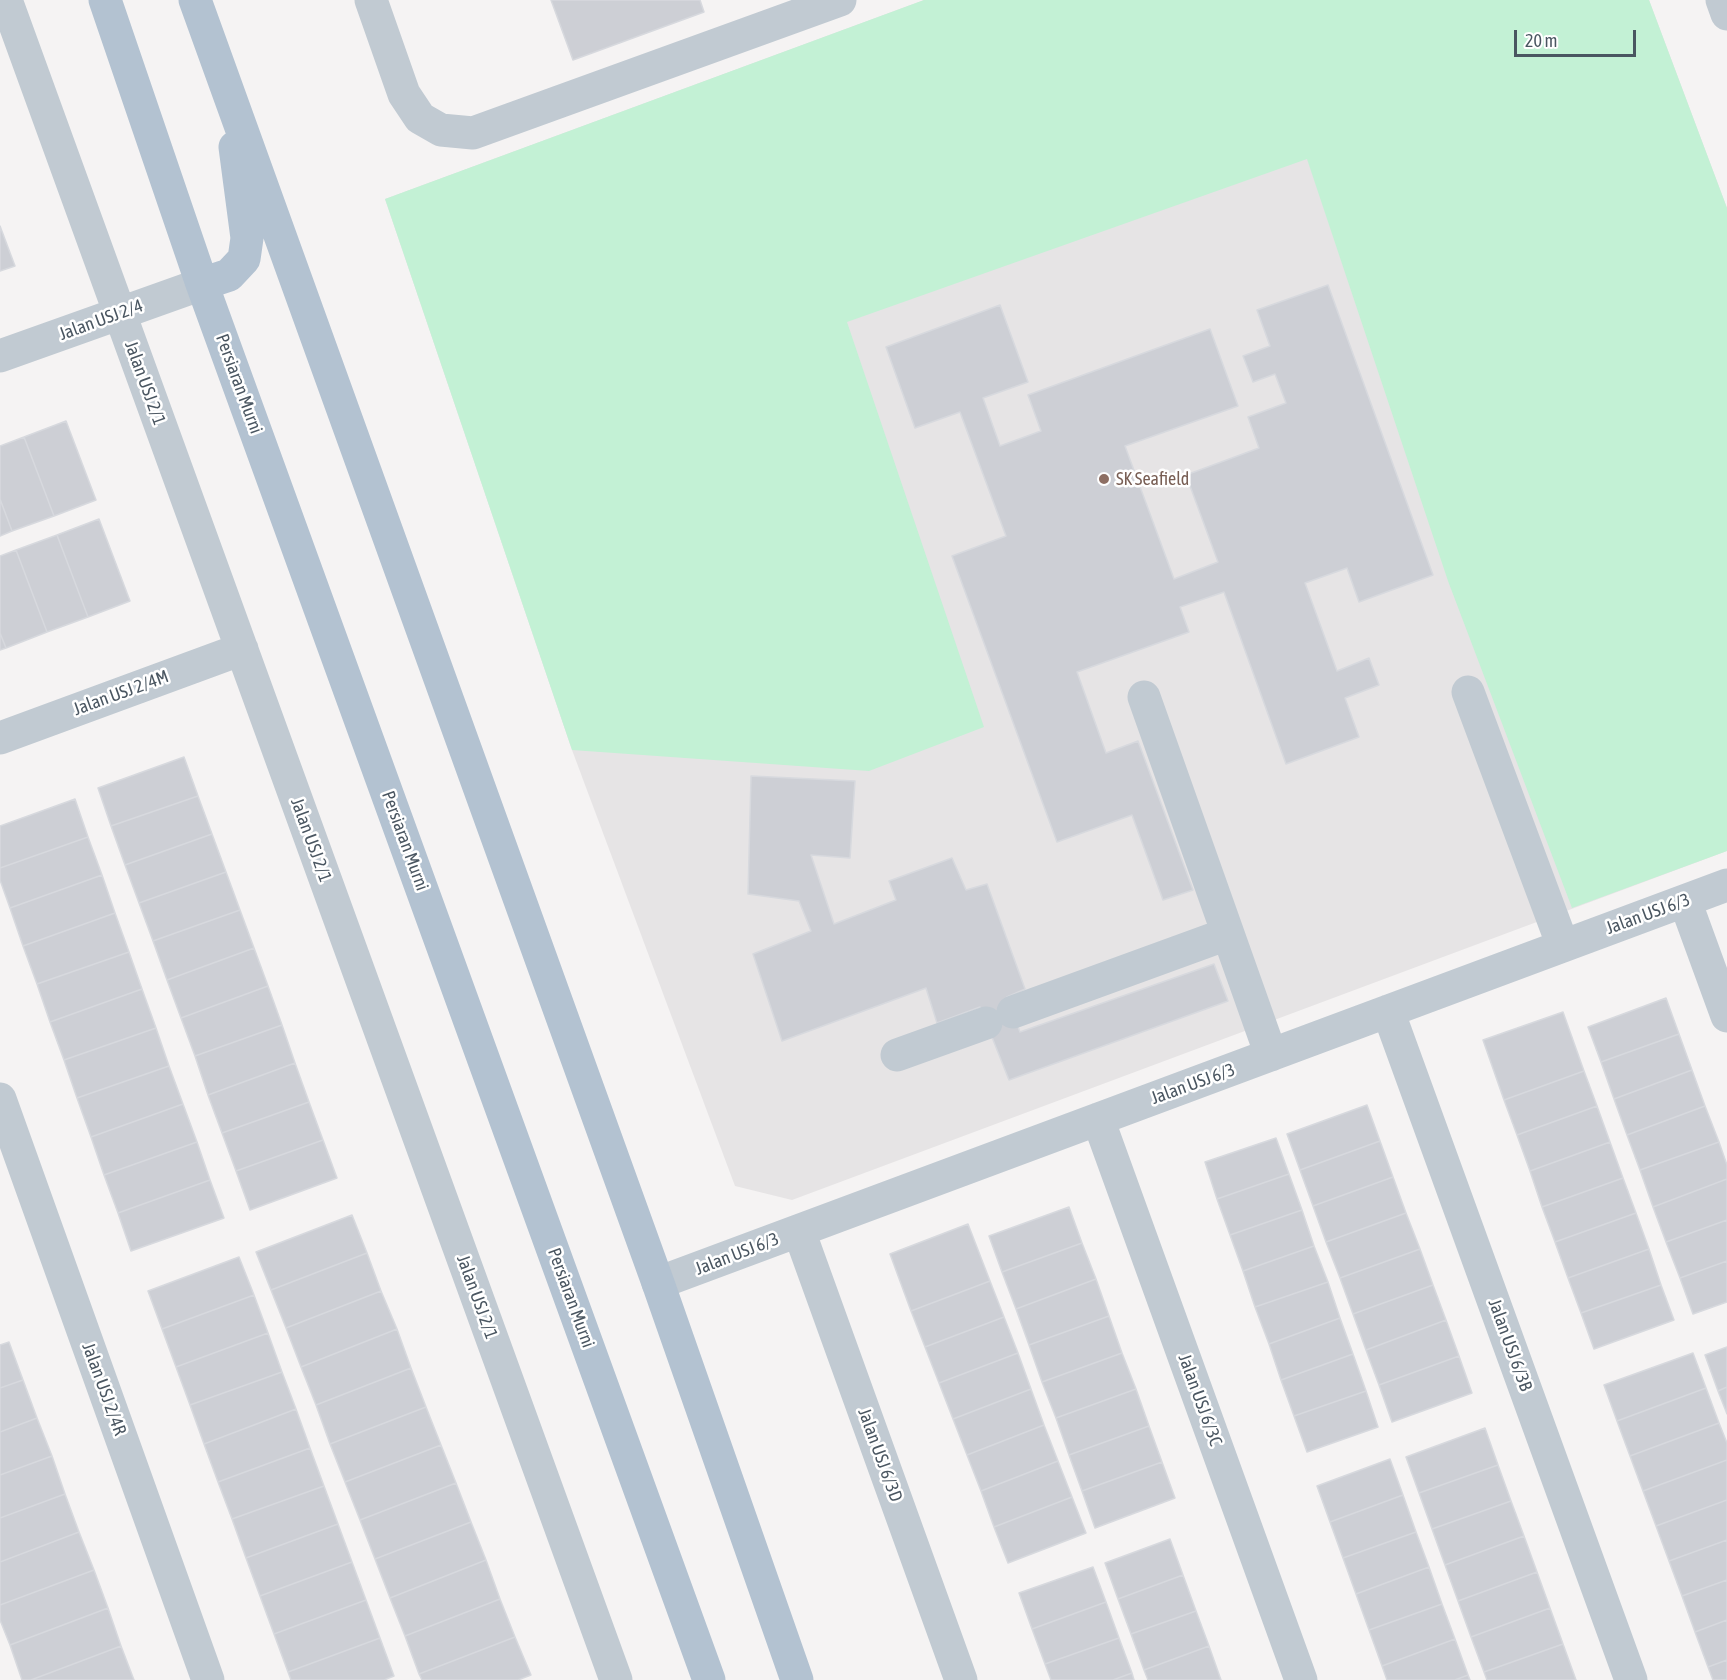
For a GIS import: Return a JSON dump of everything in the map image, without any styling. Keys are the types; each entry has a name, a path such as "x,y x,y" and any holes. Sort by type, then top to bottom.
{"main road":[{"name":"Persiaran Murni","path":"105,0 202,284 709,1680"},
{"path":"195,0 658,1283 797,1680"},
{"path":"202,284 230,275 244,259 247,238 228,92"}],"street":[{"path":"371,0 404,94 420,118 441,130 473,133 840,0"},
{"path":"1722,0 1727,14"},
{"name":"Jalan USJ 2/1","path":"6,11 120,314 616,1680"},
{"name":"Jalan USJ 2/4","path":"0,356 202,284"},
{"name":"Jalan USJ 2/4M","path":"0,738 242,650"},
{"path":"1468,692 1563,946"},
{"path":"1144,697 1271,1055"},
{"name":"Jalan USJ 6/3","path":"658,1283 1727,885"},
{"path":"1685,901 1727,1016"},
{"path":"897,1055 1227,934"},
{"name":"Jalan USJ 6/3B","path":"1388,1011 1631,1680"},
{"name":"Jalan USJ 2/4R","path":"0,1099 208,1680"},
{"name":"Jalan USJ 6/3C","path":"1098,1119 1301,1680"},
{"name":"Jalan USJ 6/3D","path":"799,1231 961,1680"}],"shaded area":[{"name":"SK Seafield","path":"924,0 1649,0 1727,208 1727,851 792,1200 735,1186 572,750 385,199"}],"green space":[{"path":"924,0 1649,0 1727,208 1727,851 1572,908 1448,581 1307,159 847,322 984,727 869,771 572,750 385,199"}],"building":[{"path":"551,0 700,0 704,12 573,60"},
{"path":"0,226 15,266 0,271"},
{"path":"1328,285 1433,575 1359,602 1347,568 1305,583 1337,671 1369,658 1379,685 1345,698 1359,737 1286,764 1224,592 1180,607 1189,632 1077,672 1106,753 1138,741 1193,890 1163,900 1132,815 1057,842 952,556 1006,536 960,412 915,428 886,347 1000,305 1028,382 983,398 1000,446 1041,431 1028,395 1210,329 1238,406 1125,446 1174,579 1218,562 1186,475 1259,448 1248,417 1286,403 1275,374 1253,382 1243,356 1270,346 1257,310"},
{"path":"66,421 96,500 54,516 24,437"},
{"path":"24,437 54,516 12,531 0,499 0,446"},
{"path":"0,499 12,531 0,536"},
{"path":"99,519 130,601 88,617 57,535"},
{"path":"57,535 88,617 47,632 16,550"},
{"path":"16,550 47,632 6,648 0,633 0,556"},
{"path":"0,633 6,648 0,650"},
{"path":"184,757 198,796 111,826 98,788"},
{"path":"751,776 855,781 850,858 811,855 834,924 896,900 889,881 952,858 966,890 987,884 1025,989 1007,997 1020,1032 1214,964 1228,1001 1009,1080 980,1007 937,1023 926,988 782,1041 753,954 811,931 799,901 748,894"},
{"path":"198,796 212,834 125,865 111,826"},
{"path":"75,799 88,837 0,868 0,826"},
{"path":"212,834 226,872 139,903 125,865"},
{"path":"88,837 102,875 10,908 0,880 0,868"},
{"path":"226,872 240,910 153,941 139,903"},
{"path":"102,875 115,913 23,946 10,908"},
{"path":"240,910 254,948 167,980 153,941"},
{"path":"115,913 129,952 37,984 23,946"},
{"path":"254,948 268,986 181,1018 167,980"},
{"path":"129,952 142,989 50,1022 37,984"},
{"path":"268,986 282,1025 195,1056 181,1018"},
{"path":"142,989 156,1028 64,1060 50,1022"},
{"path":"1666,998 1679,1034 1601,1062 1588,1027"},
{"path":"1563,1012 1584,1071 1504,1100 1483,1040"},
{"path":"282,1025 295,1063 208,1095 195,1056"},
{"path":"156,1028 169,1066 77,1098 64,1060"},
{"path":"1679,1034 1692,1070 1614,1099 1601,1062"},
{"path":"295,1063 309,1102 222,1133 208,1095"},
{"path":"169,1066 183,1104 91,1137 77,1098"},
{"path":"1692,1070 1705,1106 1627,1135 1614,1099"},
{"path":"1584,1071 1597,1106 1517,1135 1504,1100"},
{"path":"309,1102 323,1140 236,1171 222,1133"},
{"path":"183,1104 197,1142 104,1175 91,1137"},
{"path":"1367,1105 1380,1141 1300,1170 1287,1134"},
{"path":"1597,1106 1610,1142 1530,1171 1517,1135"},
{"path":"1705,1106 1719,1142 1640,1170 1627,1135"},
{"path":"1276,1138 1289,1174 1217,1199 1205,1162"},
{"path":"323,1140 337,1178 250,1210 236,1171"},
{"path":"1380,1141 1393,1177 1313,1206 1300,1170"},
{"path":"197,1142 210,1180 118,1213 104,1175"},
{"path":"1610,1142 1623,1178 1542,1207 1530,1171"},
{"path":"1719,1142 1727,1165 1727,1179 1653,1207 1640,1170"},
{"path":"1289,1174 1302,1210 1230,1235 1217,1199"},
{"path":"1393,1177 1406,1213 1326,1242 1313,1206"},
{"path":"1623,1178 1636,1213 1555,1242 1542,1207"},
{"path":"1727,1179 1727,1220 1666,1242 1653,1207"},
{"path":"210,1180 224,1218 131,1251 118,1213"},
{"path":"1069,1207 1082,1243 1002,1272 989,1236"},
{"path":"1302,1210 1314,1246 1243,1271 1230,1235"},
{"path":"1406,1213 1420,1249 1340,1278 1326,1242"},
{"path":"1636,1213 1649,1249 1568,1278 1555,1242"},
{"path":"352,1215 367,1253 271,1290 256,1252"},
{"path":"1727,1220 1727,1261 1680,1278 1666,1242"},
{"path":"968,1224 990,1281 911,1311 890,1254"},
{"path":"1082,1243 1096,1279 1016,1309 1002,1272"},
{"path":"1314,1246 1328,1282 1255,1307 1243,1271"},
{"path":"1420,1249 1433,1285 1353,1314 1340,1278"},
{"path":"1649,1249 1661,1285 1581,1313 1568,1278"},
{"path":"367,1253 381,1291 286,1328 271,1290"},
{"path":"239,1257 254,1295 162,1329 148,1291"},
{"path":"1727,1261 1727,1302 1693,1314 1680,1278"},
{"path":"1096,1279 1109,1316 1029,1345 1016,1309"},
{"path":"990,1281 1004,1317 925,1347 911,1311"},
{"path":"1328,1282 1340,1318 1269,1344 1255,1307"},
{"path":"1433,1285 1446,1320 1366,1350 1353,1314"},
{"path":"1661,1285 1674,1320 1594,1349 1581,1313"},
{"path":"381,1291 397,1329 301,1367 286,1328"},
{"path":"254,1295 268,1333 176,1367 162,1329"},
{"path":"1109,1316 1122,1353 1042,1382 1029,1345"},
{"path":"1004,1317 1018,1353 939,1383 925,1347"},
{"path":"1340,1318 1353,1354 1281,1380 1269,1344"},
{"path":"1446,1320 1459,1356 1379,1385 1366,1350"},
{"path":"397,1329 411,1368 316,1405 301,1367"},
{"path":"268,1333 282,1372 190,1405 176,1367"},
{"path":"9,1342 23,1380 0,1388 0,1345"},
{"path":"1727,1347 1727,1387 1718,1391 1705,1355"},
{"path":"1018,1353 1031,1389 953,1419 939,1383"},
{"path":"1122,1353 1136,1389 1056,1418 1042,1382"},
{"path":"1693,1353 1706,1388 1617,1421 1604,1385"},
{"path":"1353,1354 1366,1391 1294,1416 1281,1380"},
{"path":"1459,1356 1472,1393 1392,1422 1379,1385"},
{"path":"411,1368 426,1407 330,1444 316,1405"},
{"path":"282,1372 296,1409 204,1444 190,1405"},
{"path":"23,1380 37,1418 0,1432 0,1388"},
{"path":"1727,1387 1727,1414 1718,1391"},
{"path":"1706,1388 1719,1423 1630,1456 1617,1421"},
{"path":"1031,1389 1044,1425 967,1455 953,1419"},
{"path":"1136,1389 1149,1426 1069,1455 1056,1418"},
{"path":"1366,1391 1378,1427 1307,1452 1294,1416"},
{"path":"426,1407 441,1445 345,1482 330,1444"},
{"path":"296,1409 310,1448 218,1482 204,1444"},
{"path":"37,1418 52,1456 0,1475 0,1432"},
{"path":"1719,1423 1727,1443 1727,1460 1643,1491 1630,1456"},
{"path":"1044,1425 1058,1461 981,1491 967,1455"},
{"path":"1149,1426 1162,1462 1082,1491 1069,1455"},
{"path":"1485,1428 1498,1465 1419,1493 1406,1457"},
{"path":"441,1445 456,1483 360,1520 345,1482"},
{"path":"310,1448 324,1486 232,1519 218,1482"},
{"path":"52,1456 65,1494 0,1518 0,1475"},
{"path":"1390,1459 1403,1495 1330,1522 1317,1486"},
{"path":"1727,1460 1727,1500 1656,1526 1643,1491"},
{"path":"1058,1461 1072,1497 994,1527 981,1491"},
{"path":"1162,1462 1175,1498 1095,1528 1082,1491"},
{"path":"1498,1465 1511,1501 1432,1529 1419,1493"},
{"path":"456,1483 471,1522 375,1559 360,1520"},
{"path":"324,1486 338,1524 246,1558 232,1519"},
{"path":"65,1494 79,1532 0,1562 0,1518"},
{"path":"1403,1495 1416,1532 1343,1558 1330,1522"},
{"path":"1072,1497 1086,1533 1008,1563 994,1527"},
{"path":"1727,1500 1727,1540 1669,1561 1656,1526"},
{"path":"1511,1501 1524,1536 1445,1565 1432,1529"},
{"path":"471,1522 486,1560 390,1598 375,1559"},
{"path":"338,1524 352,1562 260,1596 246,1558"},
{"path":"79,1532 94,1570 0,1605 0,1562"},
{"path":"1416,1532 1429,1567 1356,1594 1343,1558"},
{"path":"1524,1536 1537,1572 1458,1601 1445,1565"},
{"path":"1170,1539 1183,1575 1118,1599 1105,1563"},
{"path":"1727,1540 1727,1580 1682,1596 1669,1561"},
{"path":"486,1560 500,1599 405,1636 390,1598"},
{"path":"352,1562 366,1600 274,1634 260,1596"},
{"path":"1093,1567 1106,1602 1032,1629 1019,1593"},
{"path":"1429,1567 1442,1604 1369,1630 1356,1594"},
{"path":"94,1570 108,1608 10,1645 0,1620 0,1605"},
{"path":"1537,1572 1550,1608 1471,1637 1458,1601"},
{"path":"1183,1575 1196,1611 1131,1634 1118,1599"},
{"path":"1727,1580 1727,1620 1695,1632 1682,1596"},
{"path":"500,1599 515,1637 419,1674 405,1636"},
{"path":"366,1600 380,1638 288,1672 274,1634"},
{"path":"1106,1602 1119,1638 1045,1664 1032,1629"},
{"path":"1442,1604 1455,1639 1382,1666 1369,1630"},
{"path":"108,1608 121,1646 31,1680 22,1680 10,1645"},
{"path":"1550,1608 1563,1644 1484,1672 1471,1637"},
{"path":"1196,1611 1209,1646 1144,1670 1131,1634"},
{"path":"1727,1620 1727,1660 1708,1667 1695,1632"},
{"path":"515,1637 531,1675 518,1680 422,1680 419,1674"},
{"path":"380,1638 394,1676 384,1680 291,1680 288,1672"},
{"path":"1119,1638 1132,1673 1113,1680 1051,1680 1045,1664"},
{"path":"1455,1639 1468,1675 1455,1680 1387,1680 1382,1666"},
{"path":"1563,1644 1576,1680 1487,1680 1484,1672"},
{"path":"121,1646 134,1680 31,1680"},
{"path":"1209,1646 1221,1680 1148,1680 1144,1670"},
{"path":"1727,1660 1727,1680 1713,1680 1708,1667"},
{"path":"1132,1673 1134,1680 1113,1680"},
{"path":"1468,1675 1470,1680 1455,1680"}],"place":[{"name":"SK Seafield","path":"1104,479"}]}
